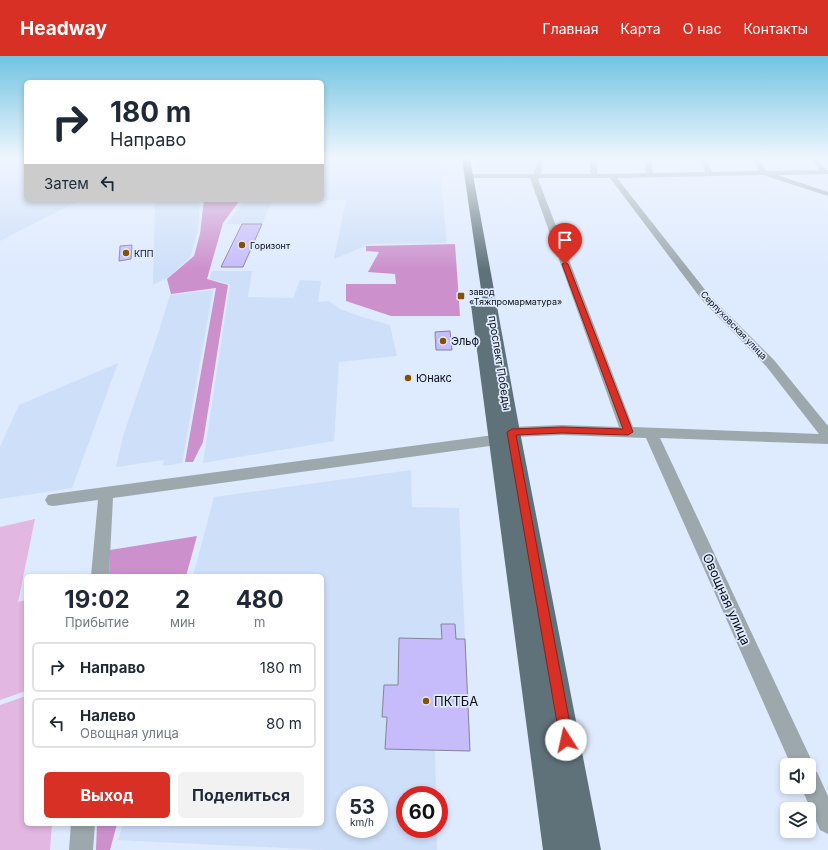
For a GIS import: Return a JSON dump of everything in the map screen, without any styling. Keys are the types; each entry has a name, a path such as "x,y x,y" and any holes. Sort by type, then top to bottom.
{"main road":[{"name":"проспект Победы","path":"465,196 504,436 586,850"},
{"name":"проспект Победы","path":"472,196 558,850"}],"street":[{"path":"542,196 628,432"},
{"name":"Серпуховская улица","path":"627,196 706,298 770,363 828,435"},
{"path":"53,500 106,494 504,436 562,430 828,439"},
{"name":"Овощная улица","path":"652,433 799,758"},
{"path":"100,574 106,494"},
{"path":"815,794 828,822"},
{"path":"82,850 83,826"}],"shaded area":[{"path":"0,196 24,196 24,202 76,202 0,241"},
{"path":"324,196 443,196 447,243 370,244 334,259 346,200 324,200"},
{"path":"155,202 200,202 198,229 191,256 169,277 153,285"},
{"path":"204,202 239,202 223,223 207,279 228,285 203,442 193,462 185,462 216,288 171,294 167,279 194,256 200,234"},
{"path":"244,202 272,202 262,224 226,224"},
{"path":"455,244 460,316 391,316 346,301 346,284 396,284 395,274 368,272 379,252 366,251 366,246"},
{"path":"212,271 252,271 248,297 293,298 300,280 321,281 318,302 329,301 340,309 390,325 397,356 339,362 334,441 203,463 230,284 209,279"},
{"path":"213,290 182,463 163,466 164,460 116,467 123,436 170,295"},
{"path":"118,363 72,488 0,499 0,447 19,405"},
{"name":"ПКТБА","path":"411,470 412,507 459,508 470,751 435,750 436,786 396,786 396,838 437,838 437,850 325,850 118,840 122,826 324,826 324,574 194,574 214,497"},
{"path":"35,519 18,602 24,600 24,692 0,700 0,527"},
{"path":"197,536 187,574 109,574 110,550"},
{"path":"24,697 24,826 52,826 50,850 0,850 0,705"},
{"path":"97,826 116,826 110,850 96,850"}],"building":[{"name":"Горизонт","path":"242,224 262,224 243,267 221,267"},
{"name":"КПП","path":"132,245 131,259 119,261 120,246"},
{"name":"Эльф","path":"450,331 452,350 436,350 435,332"},
{"name":"ПКТБА","path":"441,624 455,624 456,639 465,639 470,751 385,749 387,717 382,717 384,685 398,685 399,638 442,639"}],"place":[{"name":"Горизонт","path":"242,245"},
{"name":"КПП","path":"126,253"},
{"name":"завод «Тяжпромарматура»","path":"461,296"},
{"name":"Эльф","path":"443,341"},
{"name":"Юнакс","path":"408,378"},
{"name":"ПКТБА","path":"426,701"}],"route":[{"path":"565,264 628,432 562,430 512,432 566,740"}]}
